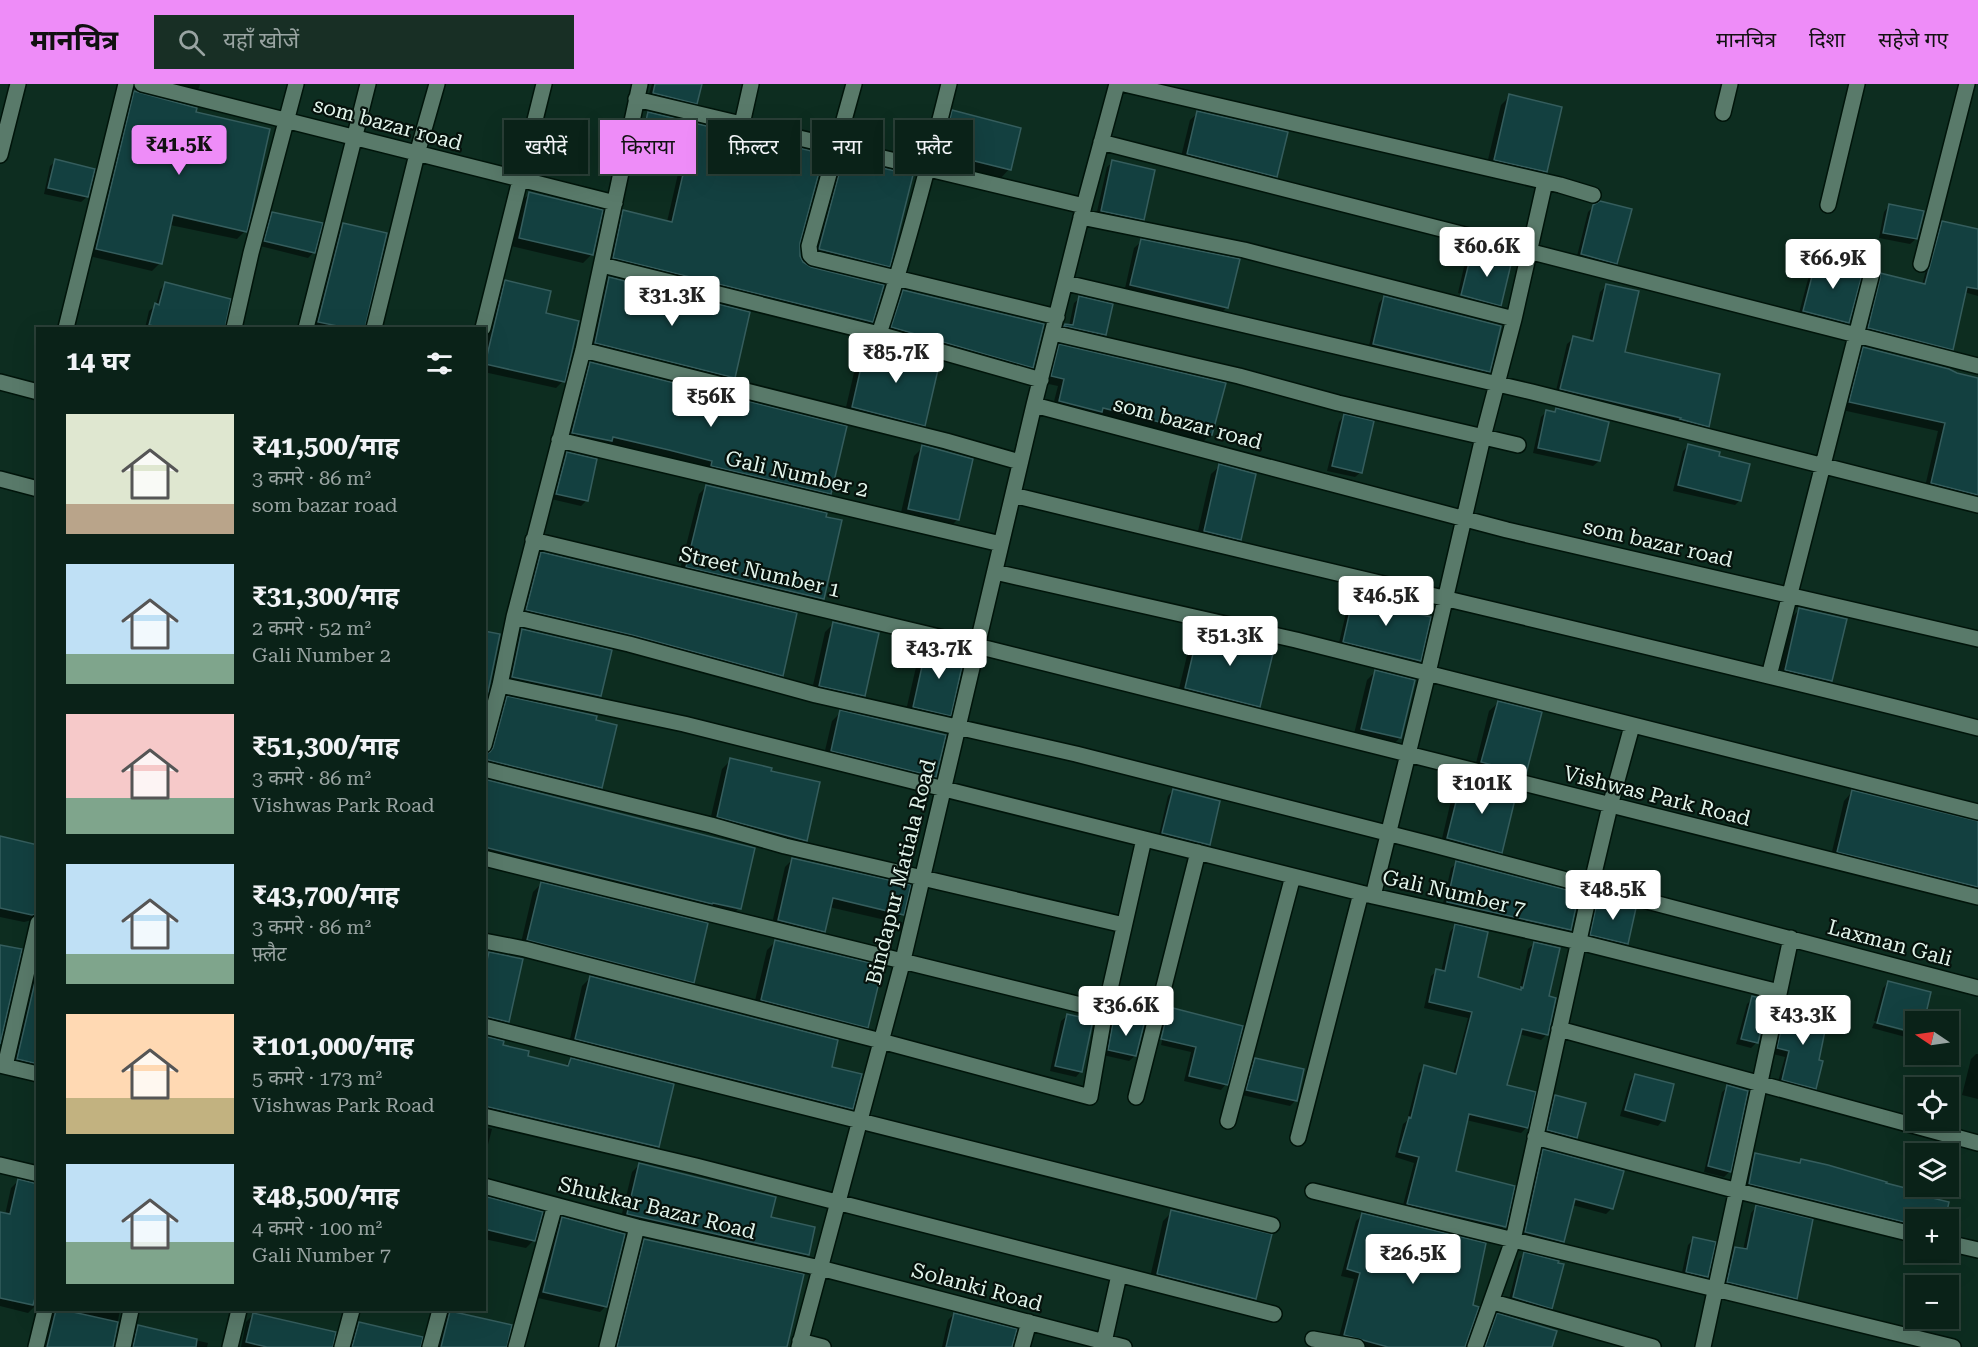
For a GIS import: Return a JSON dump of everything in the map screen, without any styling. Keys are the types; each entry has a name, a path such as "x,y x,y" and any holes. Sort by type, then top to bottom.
{"street":[{"path":"0,155 18,84"},
{"path":"66,327 126,84"},
{"name":"som bazar road","path":"142,84 615,203"},
{"path":"234,327 251,252 296,84"},
{"path":"306,327 368,84"},
{"path":"374,327 417,154 437,84"},
{"path":"483,327 544,84"},
{"path":"743,120 752,84"},
{"path":"844,120 854,84"},
{"path":"940,120 949,84"},
{"path":"1034,405 1117,84"},
{"path":"1124,84 1593,195"},
{"path":"1723,113 1730,84"},
{"path":"1828,205 1857,84"},
{"path":"1921,264 1967,84"},
{"path":"486,738 533,540 583,350 638,92 729,120"},
{"path":"1101,142 1978,366"},
{"path":"828,174 809,246 810,255 813,258 1057,317"},
{"path":"879,334 926,174"},
{"path":"950,174 1083,211 1514,319"},
{"path":"1298,1138 1367,895 1389,834 1545,182"},
{"path":"602,265 879,334 1041,380"},
{"path":"1769,676 1871,277"},
{"path":"1066,283 1496,384 1978,505"},
{"path":"1053,333 1518,445"},
{"path":"583,350 946,441 1020,462"},
{"path":"0,382 36,391"},
{"name":"som bazar road","path":"1034,405 1465,519 1978,639"},
{"name":"Bindapur Matiala Road","path":"799,1344 903,960 995,572 996,542 1013,495 1034,405"},
{"name":"Gali Number 2","path":"560,440 996,542"},
{"path":"0,479 36,488"},
{"path":"1013,495 1978,728"},
{"name":"Street Number 1","path":"533,540 977,646"},
{"path":"995,572 1284,637 1978,812"},
{"name":"Laxman Gali","path":"514,617 629,644 816,695 1076,754 1978,988"},
{"name":"Vishwas Park Road","path":"977,646 1978,897"},
{"name":"Gali Number 7","path":"500,685 684,724 1367,895 1579,942 1779,992"},
{"path":"1475,1347 1514,1240 1591,886 1632,726"},
{"path":"486,770 711,825 785,846 1124,925"},
{"path":"486,941 525,949 1090,1097 1105,1011 1144,839"},
{"path":"1136,1097 1198,852"},
{"path":"486,858 1105,1011"},
{"path":"1228,1121 1293,876"},
{"path":"36,931 3,1066 36,1074"},
{"path":"1703,1347 1791,938"},
{"path":"486,1027 1272,1225"},
{"path":"1559,1029 1978,1143"},
{"path":"486,1116 838,1202 1274,1314"},
{"path":"1535,1137 1905,1232"},
{"path":"0,1165 36,1174"},
{"name":"Shukkar Bazar Road","path":"486,1187 637,1227 820,1268"},
{"path":"1313,1191 1953,1347"},
{"path":"516,1347 555,1205"},
{"path":"607,1347 637,1227"},
{"path":"1959,1246 1978,1250"},
{"name":"Solanki Road","path":"820,1268 1124,1347"},
{"path":"1104,1342 1119,1275"},
{"path":"1492,1302 1653,1347"},
{"path":"36,1347 45,1311"},
{"path":"123,1347 131,1311"},
{"path":"230,1347 240,1311"},
{"path":"342,1347 352,1311"},
{"path":"430,1347 440,1311"},
{"path":"1022,1347 1029,1322"},
{"path":"1313,1339 1357,1347"},
{"path":"799,1344 824,1347"}],"building":[{"path":"655,84 702,84 697,104 653,93"},
{"path":"134,91 197,108 196,112 270,129 247,232 173,215 162,264 96,249"},
{"path":"1509,94 1562,107 1547,172 1494,160"},
{"path":"952,110 1021,128 1011,170 973,161 973,120 950,120"},
{"path":"1197,111 1288,132 1277,177 1187,154"},
{"path":"648,112 682,120 646,120"},
{"path":"696,123 708,126 708,174 800,174 800,148 812,151 812,174 819,174 800,243 800,256 803,262 811,267 884,285 873,322 613,258 623,210 672,222 683,174 696,174"},
{"path":"55,159 95,169 88,197 48,188"},
{"path":"1112,160 1155,170 1144,220 1101,211"},
{"path":"883,168 895,171 895,174 913,175 890,267 819,249 839,174 883,174"},
{"path":"529,192 603,210 593,255 519,238"},
{"path":"1600,201 1632,209 1617,264 1581,254 1593,205"},
{"path":"1889,204 1924,211 1917,239 1883,233"},
{"path":"272,212 323,223 315,253 264,241"},
{"path":"1942,221 1978,229 1978,289 1967,287 1953,350 1868,328 1880,273 1925,284"},
{"path":"343,223 387,233 365,327 342,327 318,322"},
{"path":"1141,239 1240,259 1228,308 1130,285"},
{"path":"1472,251 1512,260 1501,306 1461,295"},
{"path":"1817,257 1865,270 1849,323 1803,311"},
{"path":"609,277 750,312 735,378 595,343"},
{"path":"505,280 551,291 546,313 579,321 565,382 486,364"},
{"path":"165,282 231,299 225,327 149,325 155,303 159,305"},
{"path":"1606,284 1639,291 1625,352 1720,374 1709,427 1681,418 1560,389 1573,336 1593,341"},
{"path":"903,290 1044,324 1033,368 891,327"},
{"path":"1079,296 1113,304 1106,335 1064,326 1065,324 1073,325"},
{"path":"1384,296 1501,326 1490,372 1373,344"},
{"path":"867,341 940,361 925,426 852,407"},
{"path":"1059,344 1226,383 1212,435 1103,408 1102,412 1059,401 1064,379 1051,376"},
{"path":"1863,347 1978,378 1978,495 1931,483 1945,423 1849,402"},
{"path":"590,362 847,426 831,494 711,466 712,461 669,450 613,437 612,441 572,433"},
{"path":"1556,408 1609,422 1600,461 1538,448 1546,410 1555,412"},
{"path":"1344,414 1374,421 1362,473 1332,466"},
{"path":"1688,444 1720,452 1719,456 1750,464 1741,501 1678,485"},
{"path":"922,445 973,459 959,520 908,509"},
{"path":"567,452 597,459 588,501 556,494"},
{"path":"1219,464 1256,474 1241,540 1204,531"},
{"path":"706,485 827,513 826,517 842,520 824,599 686,567"},
{"path":"541,552 797,613 783,676 632,635 526,610"},
{"path":"1355,589 1388,596 1386,607 1431,617 1421,661 1343,642"},
{"path":"1799,608 1847,619 1832,681 1785,670"},
{"path":"833,622 879,633 865,696 819,686"},
{"path":"1199,628 1275,645 1260,707 1185,688"},
{"path":"522,629 612,650 601,696 512,677"},
{"path":"486,631 500,634 486,697"},
{"path":"927,644 965,653 951,716 913,707"},
{"path":"1375,670 1415,680 1401,738 1361,729"},
{"path":"507,696 597,716 596,720 617,725 602,788 486,759 486,754 493,748"},
{"path":"1498,701 1542,712 1526,774 1481,762"},
{"path":"840,710 946,735 936,777 831,751"},
{"path":"730,758 772,768 771,771 820,782 807,841 717,817"},
{"path":"1462,778 1517,791 1502,853 1447,838"},
{"path":"486,780 755,848 741,909 712,904 486,848"},
{"path":"1173,789 1220,801 1210,845 1162,833"},
{"path":"1852,790 1978,821 1978,887 1837,852"},
{"path":"0,836 36,845 36,914 0,908"},
{"path":"792,858 911,885 904,915 833,898 825,932 778,920"},
{"path":"1456,861 1579,893 1571,930 1447,902"},
{"path":"541,882 708,923 694,983 527,940"},
{"path":"1598,898 1636,908 1628,944 1590,935"},
{"path":"1455,924 1488,932 1478,977 1521,990 1534,942 1560,948 1549,996 1556,998 1548,1035 1522,1029 1507,1085 1536,1092 1528,1128 1469,1114 1456,1171 1515,1186 1506,1227 1407,1204 1419,1157 1399,1152 1409,1117 1411,1118 1424,1065 1456,1074 1472,1012 1429,1002 1436,969 1445,971"},
{"path":"775,940 883,966 868,1028 761,1000"},
{"path":"0,945 22,949 0,1044"},
{"path":"489,952 523,959 509,1022 486,1016 486,964"},
{"path":"590,976 838,1040 832,1067 862,1074 853,1109 575,1039"},
{"path":"36,978 36,1064 17,1059"},
{"path":"1888,981 1931,992 1927,1011 1905,1011 1905,1030 1877,1023"},
{"path":"1752,996 1768,1000 1758,1043 1741,1039"},
{"path":"1169,1007 1243,1026 1228,1085 1189,1076 1196,1047 1161,1039"},
{"path":"1786,1007 1828,1016 1819,1060 1823,1061 1816,1089 1782,1080 1789,1051 1777,1048"},
{"path":"1067,1014 1093,1020 1082,1072 1055,1066"},
{"path":"1114,1017 1144,1024 1136,1056 1108,1050"},
{"path":"486,1036 504,1041 503,1045 529,1051 528,1056 568,1066 571,1058 674,1084 659,1147 486,1106"},
{"path":"1255,1058 1304,1069 1297,1101 1246,1090"},
{"path":"1635,1074 1674,1084 1665,1121 1625,1110"},
{"path":"1727,1085 1748,1091 1731,1172 1708,1166"},
{"path":"1555,1095 1586,1103 1577,1138 1547,1130"},
{"path":"1543,1149 1624,1171 1613,1209 1575,1199 1564,1242 1525,1232"},
{"path":"1755,1153 1800,1163 1801,1159 1828,1165 1905,1188 1905,1197 1928,1197 1949,1202 1947,1209 1905,1209 1905,1222 1749,1184"},
{"path":"639,1163 776,1197 771,1217 815,1227 809,1255 627,1214"},
{"path":"18,1179 36,1184 36,1295 33,1305 0,1298 0,1212 10,1214"},
{"path":"486,1197 543,1212 535,1241 486,1229"},
{"path":"1756,1205 1813,1219 1797,1299 1727,1282 1735,1247 1747,1249"},
{"path":"1171,1210 1272,1234 1256,1299 1157,1274"},
{"path":"1362,1213 1486,1243 1473,1305 1479,1307 1465,1347 1388,1347 1344,1335 1360,1273 1347,1269"},
{"path":"562,1217 625,1234 607,1307 543,1292"},
{"path":"1693,1237 1716,1242 1708,1277 1686,1272"},
{"path":"644,1239 804,1274 787,1347 617,1347"},
{"path":"1524,1252 1564,1264 1552,1309 1513,1297"},
{"path":"56,1311 68,1311 118,1322 113,1347 47,1347"},
{"path":"450,1311 512,1325 507,1347 441,1347"},
{"path":"253,1313 336,1332 333,1347 267,1347 246,1342"},
{"path":"954,1313 1017,1329 1012,1347 946,1347"},
{"path":"1497,1313 1557,1331 1552,1347 1485,1347"},
{"path":"359,1322 423,1337 421,1347 352,1347"},
{"path":"138,1325 197,1339 196,1347 133,1347"}]}
